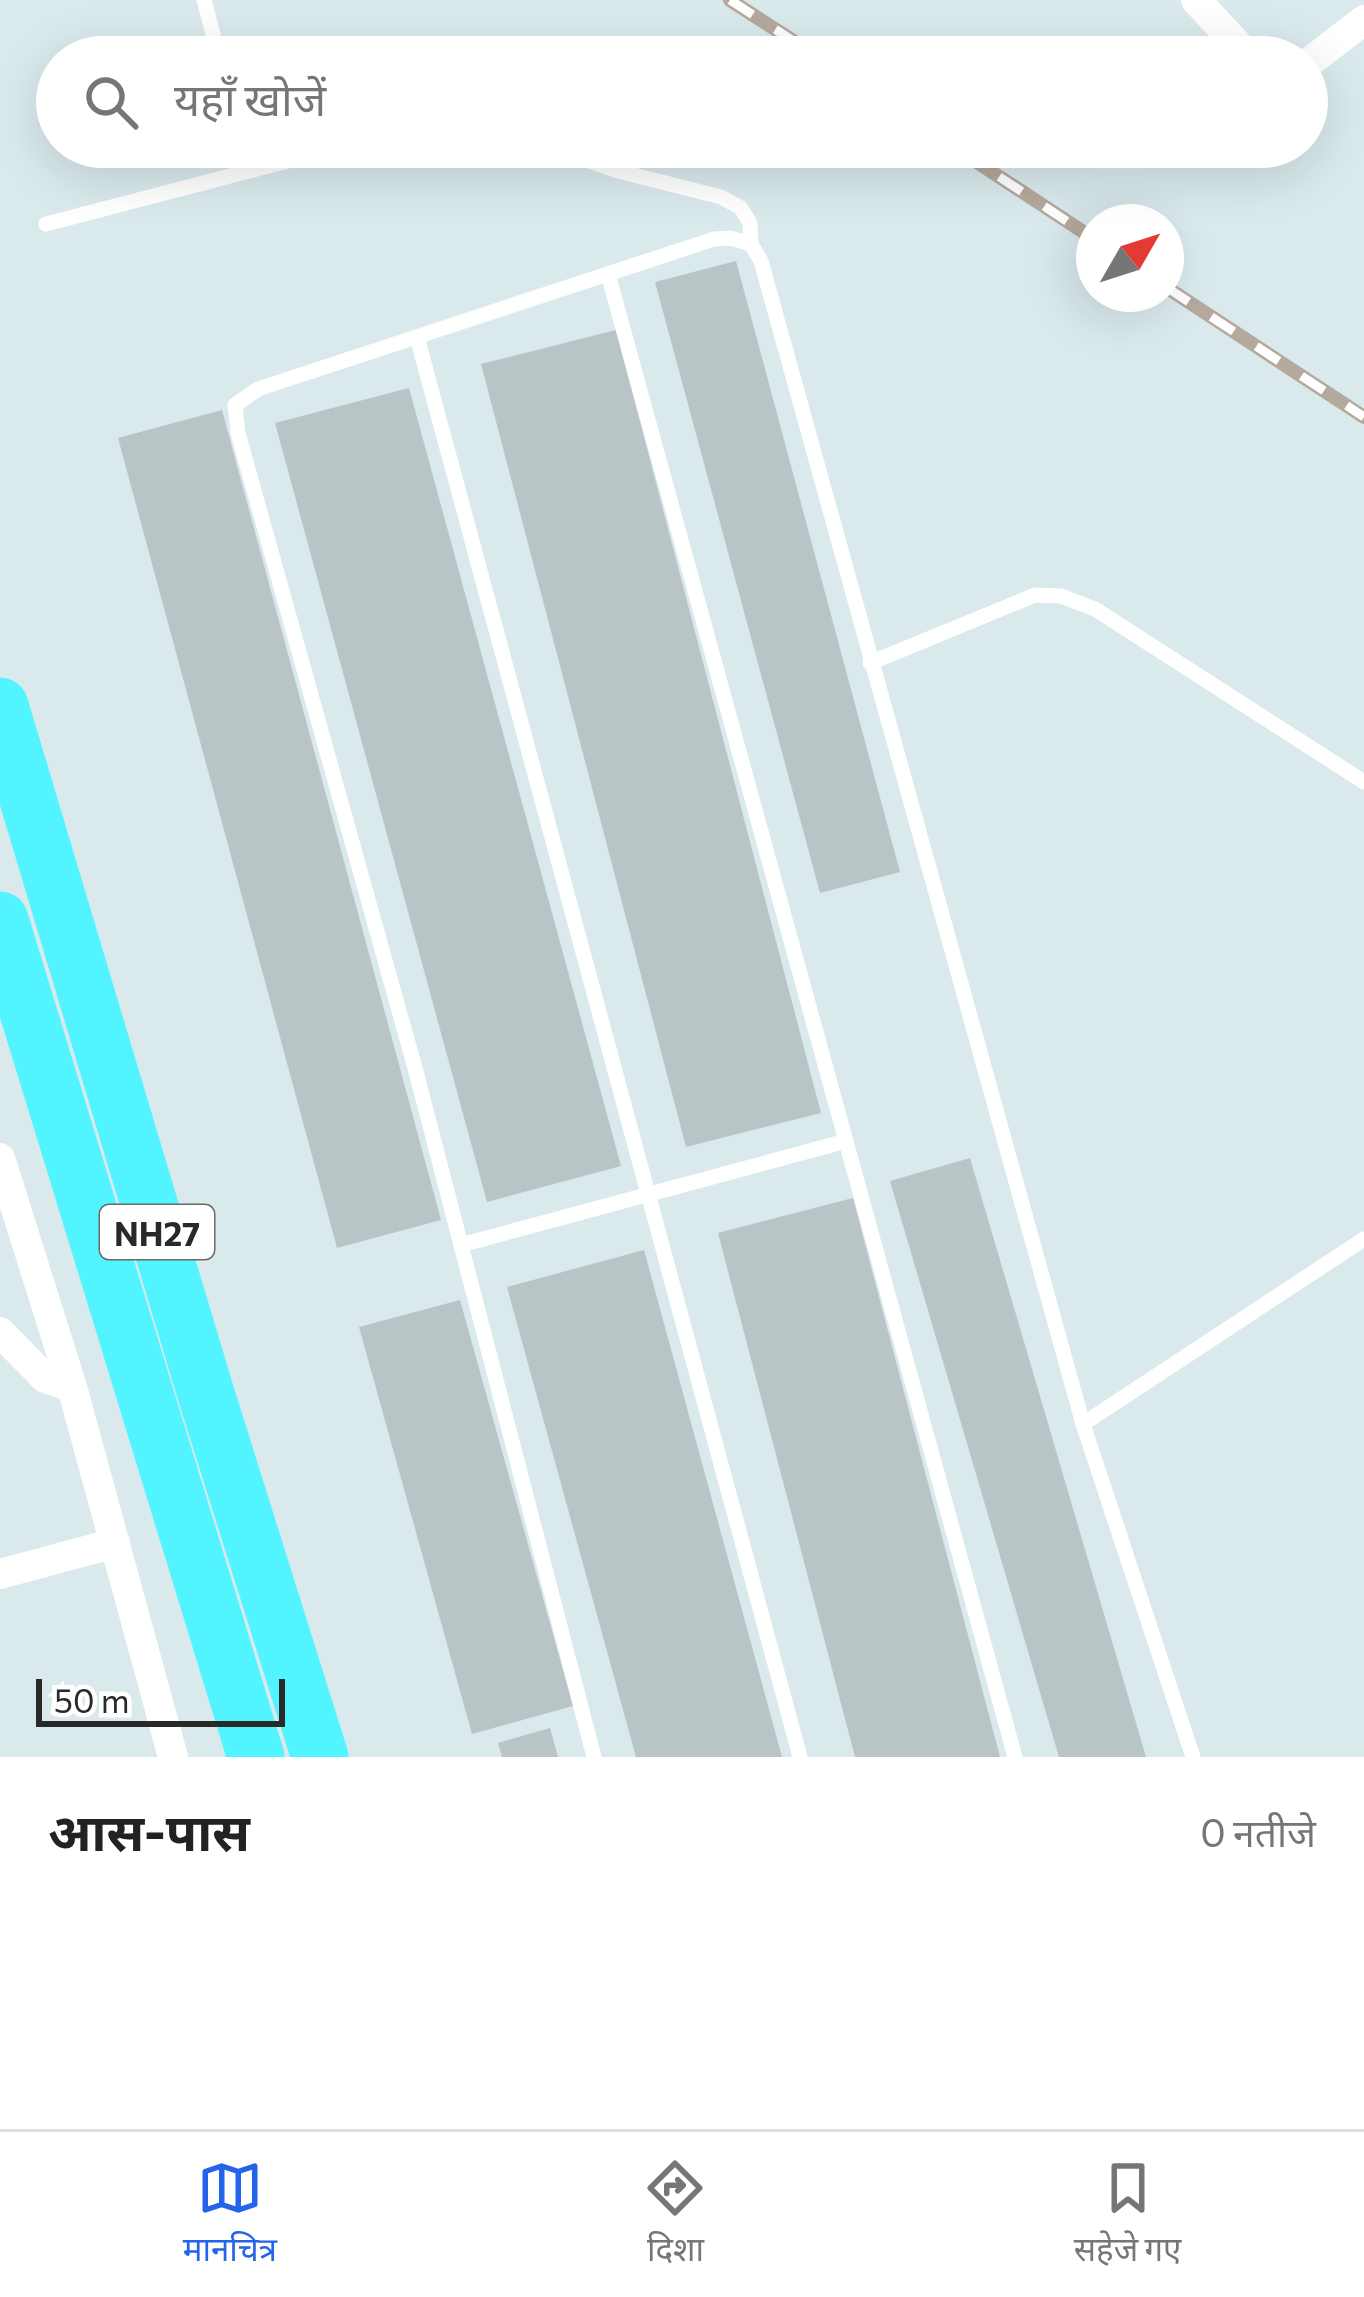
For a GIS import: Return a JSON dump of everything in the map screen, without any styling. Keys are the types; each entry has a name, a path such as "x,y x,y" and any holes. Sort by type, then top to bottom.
{"highway":[{"name":"NH27","path":"0,706 320,1757"},
{"name":"NH27","path":"0,920 256,1757"}],"street":[{"path":"1196,0 1229,36"},
{"path":"1328,48 1364,20"},
{"path":"0,1159 72,1388 173,1757"},
{"path":"0,1332 44,1378 72,1388"},
{"path":"0,1574 115,1543"}],"lane":[{"path":"204,0 213,36"},
{"path":"46,224 261,168"},
{"path":"609,168 721,197 741,208 749,223 751,244 761,261 1083,1424 1193,1757"},
{"path":"594,1757 461,1245 238,433 235,405 258,389 714,239 751,244"},
{"path":"608,274 1015,1757"},
{"path":"417,337 800,1757"},
{"path":"871,663 1035,595 1061,596 1095,609 1364,782"},
{"path":"461,1245 846,1141"},
{"path":"1083,1424 1364,1239"}],"building":[{"path":"736,261 900,872 820,893 655,282"},
{"path":"616,330 821,1113 686,1147 481,364"},
{"path":"409,388 621,1166 487,1202 275,423"},
{"path":"222,410 441,1220 337,1248 118,438"},
{"path":"970,1158 1146,1757 1059,1757 890,1181"},
{"path":"853,1198 1000,1757 855,1757 718,1233"},
{"path":"644,1250 782,1757 636,1757 507,1287"},
{"path":"460,1300 573,1706 472,1734 359,1327"},
{"path":"550,1728 558,1757 502,1757 498,1743"}],"railway":[{"path":"730,0 786,36"},
{"path":"986,168 1076,227"},
{"path":"1184,299 1364,417"}]}
